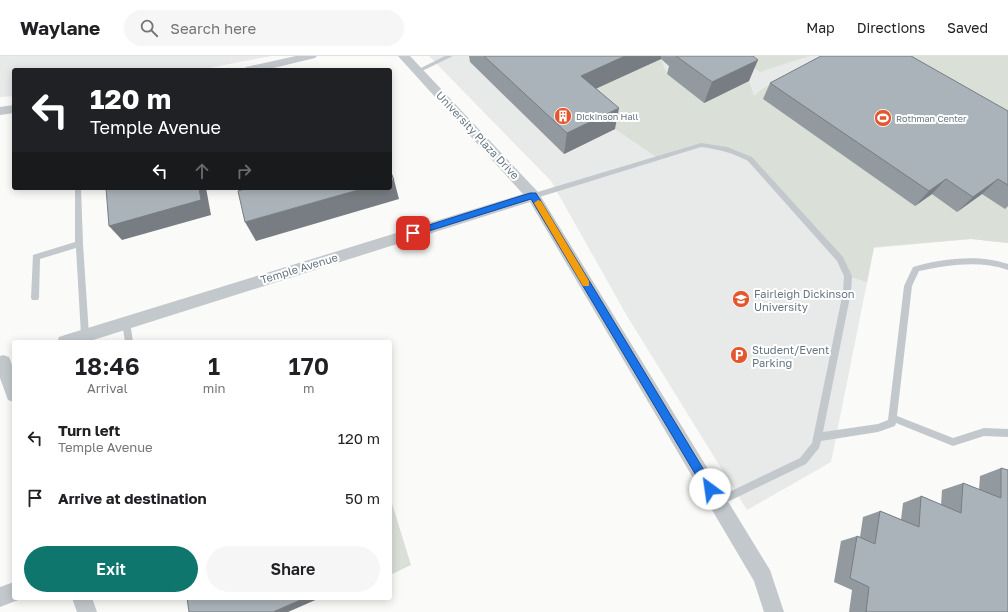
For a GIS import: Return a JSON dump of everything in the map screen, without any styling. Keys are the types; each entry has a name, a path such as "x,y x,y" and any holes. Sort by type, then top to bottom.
{"street":[{"path":"259,68 311,56"},
{"name":"University Plaza Drive","path":"404,56 533,196 763,576 774,612"},
{"path":"0,111 12,109"},
{"name":"Temple Avenue","path":"71,340 533,196"},
{"path":"6,362 12,386"},
{"path":"0,597 12,593"},
{"path":"83,600 87,612"}],"lane":[{"path":"418,71 450,56"},
{"path":"533,196 701,145 724,147 750,159 840,259 848,276 847,292 816,445 803,461 718,502"},
{"path":"78,190 79,244 85,335"},
{"path":"35,298 36,257 79,244"},
{"path":"817,437 878,428 892,423 908,286 916,269 934,265 981,262 1001,264 1008,267"},
{"path":"126,322 129,340"},
{"path":"893,418 953,442 984,432 1008,433"}],"shaded area":[{"path":"0,56 271,56 208,68 12,68 12,96 0,97"},
{"name":"Fairleigh Dickinson University","path":"429,56 1008,56 1008,243 971,239 874,248 831,462 747,510 627,316 551,181"},
{"path":"737,56 809,56 760,72"},
{"path":"822,56 1008,56 1008,243 971,239 874,247 867,282 848,276 840,259 750,159 735,151 701,145 658,158 615,129 578,97 661,59 667,74 704,103 749,81 754,96 762,89"},
{"path":"392,503 411,565 392,574"}],"building":[{"path":"484,56 625,56 581,76 619,108 567,133"},
{"path":"676,56 753,56 758,60 712,82"},
{"name":"Rothman Center","path":"821,56 911,56 1008,111 1008,185 998,179 973,197 946,179 929,191 770,83"},
{"path":"106,190 199,190 201,200 109,226"},
{"path":"242,190 358,190 245,222 238,191"},
{"path":"1001,468 1008,470 1008,612 866,612 869,587 850,578 857,536 875,544 880,511 919,527 921,496 961,513 963,483 1001,498"},
{"path":"187,600 300,600 273,612 189,612"}],"slow traffic":[{"path":"538,203 586,284"}],"place":[{"name":"Dickinson Hall","path":"563,116"},
{"name":"Rothman Center","path":"883,118"},
{"name":"Fairleigh Dickinson University","path":"741,299"},
{"name":"Student/Event Parking","path":"739,355"}],"route":[{"path":"413,233 533,196 710,489"}]}
